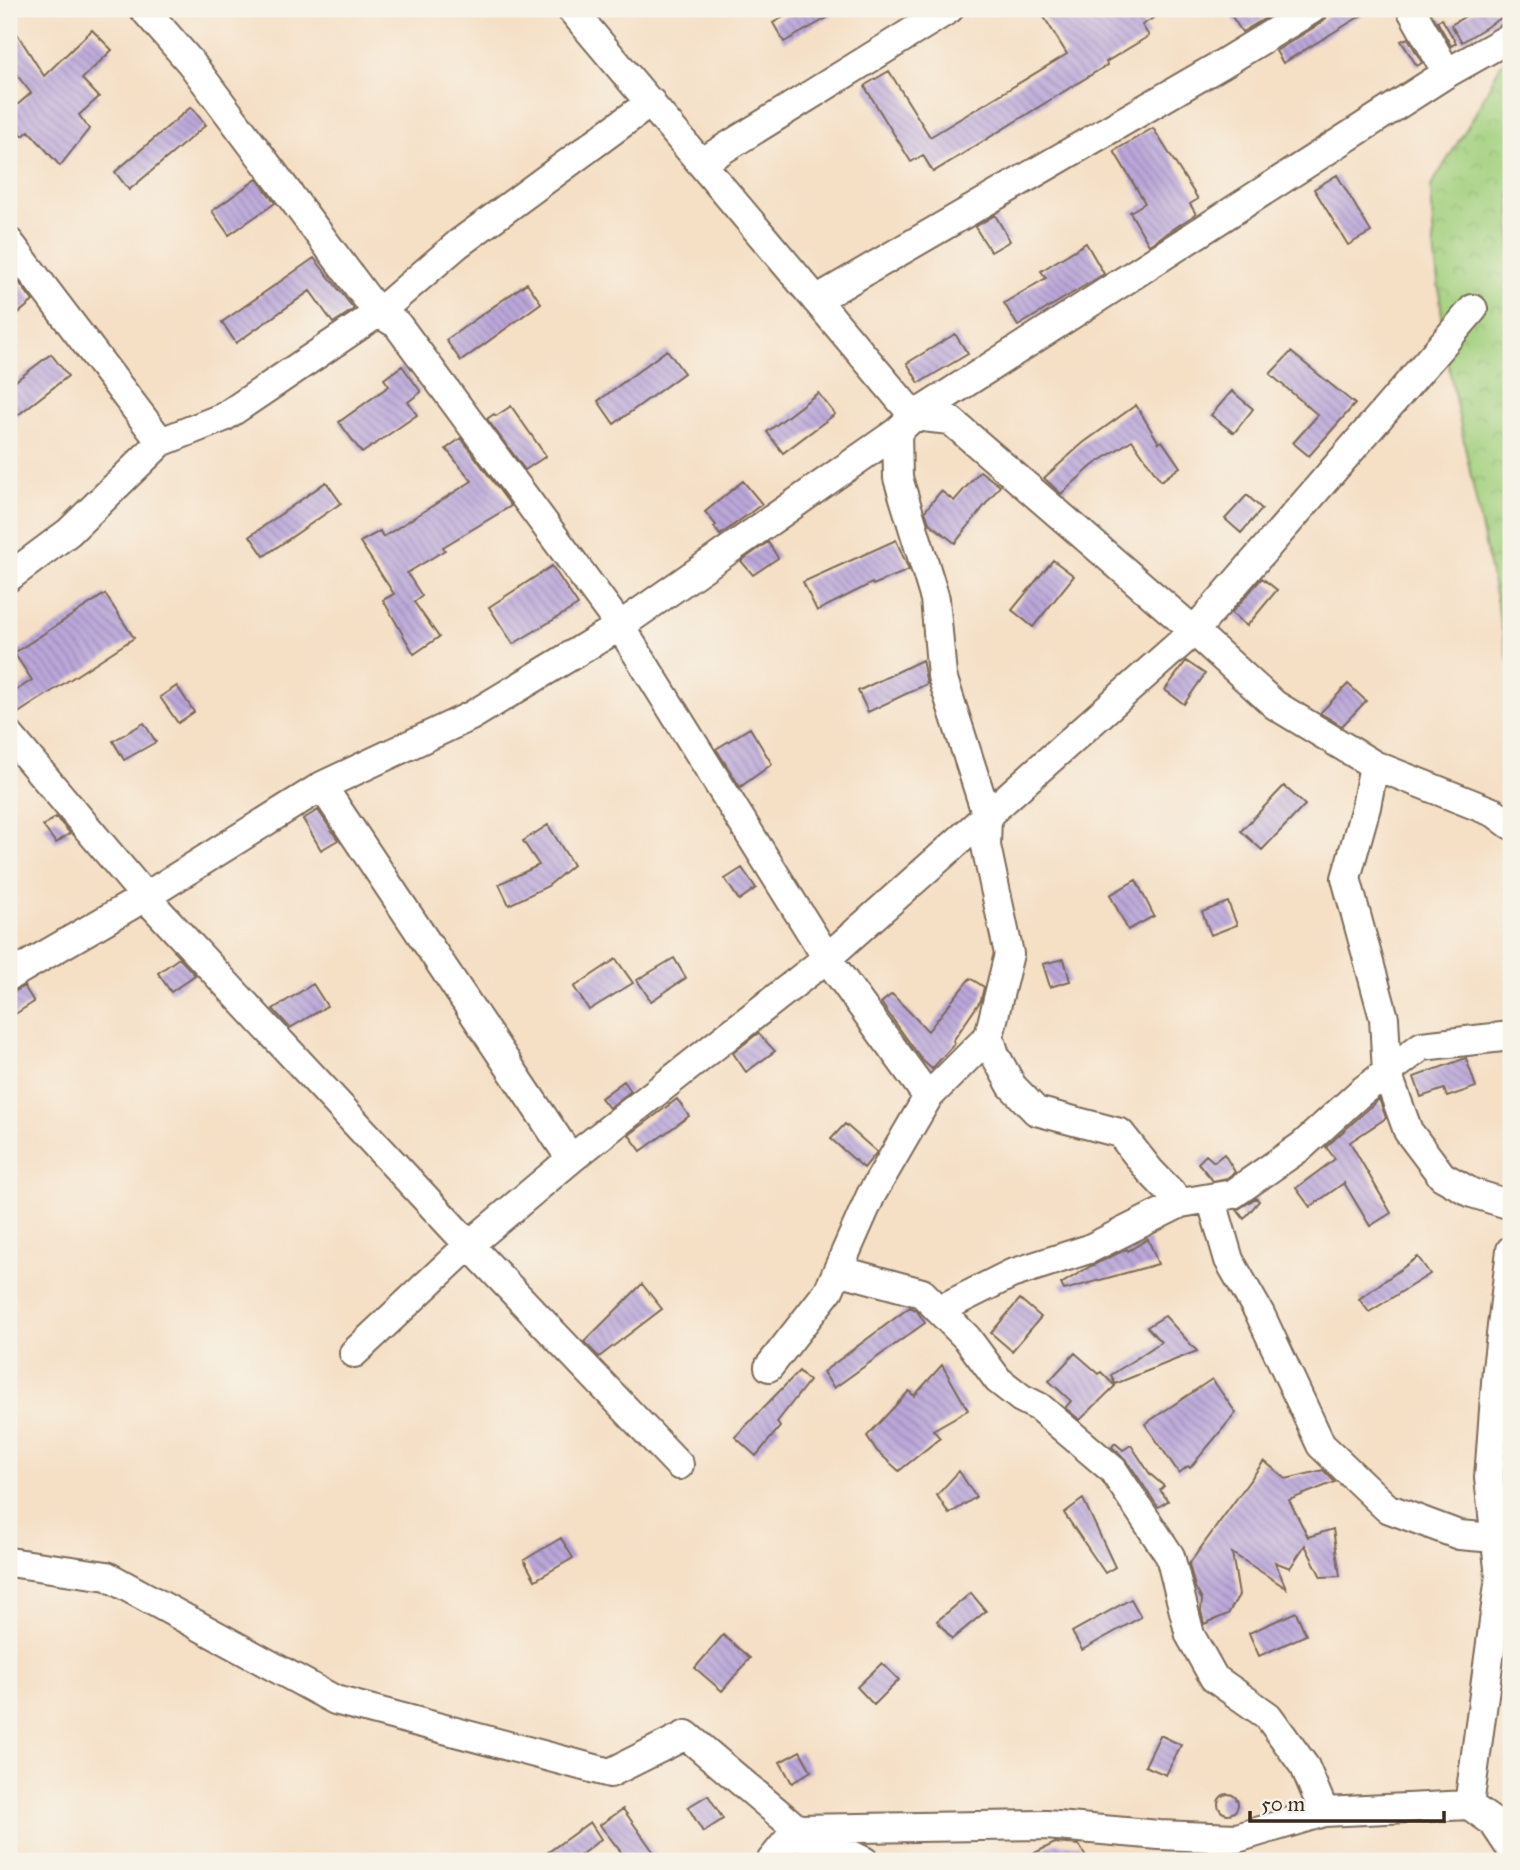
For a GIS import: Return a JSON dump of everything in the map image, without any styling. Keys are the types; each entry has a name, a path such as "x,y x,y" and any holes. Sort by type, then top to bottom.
{"street":[{"path":"144,9 191,64 378,313 397,324 620,626 827,958 928,1097"},
{"path":"701,163 949,9"},
{"path":"816,300 1312,9"},
{"path":"1411,9 1447,73"},
{"path":"574,10 816,300 906,424 898,478 935,599 942,676 987,816 986,846 1009,954 989,1036 995,1055 1012,1086 1035,1111 1120,1133 1150,1171 1181,1203"},
{"path":"9,976 145,897 322,786 471,716 620,626 906,424 1447,73 1511,37"},
{"path":"9,577 69,532 161,442 224,417 378,313 458,244 650,102"},
{"path":"9,242 161,442"},
{"path":"354,1353 469,1245 571,1159 827,958 1194,631 1473,309"},
{"path":"906,424 950,420 1194,631 1275,705 1374,765 1494,813 1511,825"},
{"path":"9,735 145,897 469,1245 679,1465"},
{"path":"1374,765 1366,807 1346,878 1384,1018 1387,1073 1408,1130 1443,1176 1472,1193 1511,1205"},
{"path":"322,786 571,1159"},
{"path":"769,1367 829,1290 871,1195 928,1097 989,1036"},
{"path":"939,1310 1011,1274 1089,1249 1181,1203 1233,1194 1302,1146 1361,1093 1422,1046 1511,1036"},
{"path":"1211,1198 1229,1260 1260,1314 1321,1445 1387,1508 1459,1535 1496,1538"},
{"path":"1469,1805 1506,1578 1496,1538 1489,1478 1497,1369 1511,1250"},
{"path":"838,1270 922,1293 967,1338 998,1380 1021,1398 1039,1407 1113,1470 1170,1556 1190,1635 1214,1678 1268,1716 1305,1767 1324,1812"},
{"path":"9,1562 107,1576 335,1700 610,1773 686,1735 797,1829 828,1861"},
{"path":"771,1861 797,1829 1046,1825 1159,1835 1237,1838 1324,1812 1469,1805 1493,1822 1511,1849"},
{"path":"797,1829 864,1861"}],"green space":[{"path":"1511,57 1511,666 1447,358 1434,247 1431,186 1473,118 1501,64"}],"building":[{"path":"798,9 843,9 784,42 773,23"},
{"path":"1039,9 1168,9 1142,25 1149,36 1106,62 1107,65 933,172 923,155 911,162 865,87 867,84 889,71 930,137 1067,54"},
{"path":"1227,9 1281,9 1242,32"},
{"path":"1329,9 1372,9 1283,63 1276,51 1321,23"},
{"path":"1477,9 1511,9 1511,12 1462,42 1451,25"},
{"path":"1442,19 1456,43 1451,46 1437,21"},
{"path":"9,21 44,76 92,30 112,50 82,79 99,97 79,115 89,129 60,166 29,131 23,136 9,120 9,112 31,93 9,65"},
{"path":"1408,38 1422,63 1417,66 1401,41"},
{"path":"191,107 206,125 129,190 115,172"},
{"path":"1153,128 1198,199 1190,204 1196,214 1149,245 1130,212 1145,203 1114,151"},
{"path":"1337,175 1371,232 1348,245 1314,189"},
{"path":"257,179 275,203 229,235 212,211"},
{"path":"995,215 1010,241 991,252 975,227"},
{"path":"1086,243 1104,274 1018,326 1004,303 1046,278 1041,271"},
{"path":"314,258 354,309 333,323 310,291 236,343 222,322"},
{"path":"9,269 33,301 9,321"},
{"path":"527,283 541,303 461,361 446,340"},
{"path":"955,334 968,354 919,383 907,363"},
{"path":"667,350 684,373 614,424 598,401"},
{"path":"1291,352 1355,404 1309,456 1293,443 1318,415 1270,374"},
{"path":"51,354 68,376 9,422 9,386"},
{"path":"402,366 421,392 408,402 417,415 362,453 339,422 389,386 384,379"},
{"path":"1232,391 1253,409 1234,433 1211,415"},
{"path":"818,393 835,414 783,453 767,432"},
{"path":"1136,405 1159,443 1162,441 1180,467 1161,481 1132,440 1092,466 1061,494 1044,478 1083,443"},
{"path":"511,406 546,456 525,470 487,419"},
{"path":"461,438 511,506 443,547 445,550 407,573 422,596 414,602 439,637 414,654 383,600 394,594 360,542 380,531 383,537 472,481 446,449"},
{"path":"980,471 1000,486 955,543 929,523 925,511 941,491 954,501"},
{"path":"743,481 762,504 720,535 714,527 716,525 705,512"},
{"path":"326,482 341,503 264,556 250,536"},
{"path":"1247,495 1262,509 1241,533 1225,519"},
{"path":"896,540 909,570 873,585 872,583 817,611 803,582"},
{"path":"768,542 778,558 753,575 741,561"},
{"path":"1053,560 1074,576 1033,627 1012,610"},
{"path":"552,566 578,605 513,644 489,607"},
{"path":"1262,578 1277,590 1247,626 1231,613"},
{"path":"105,594 134,638 9,719 9,695 32,680 14,653"},
{"path":"922,660 927,684 868,712 858,691"},
{"path":"1186,661 1205,674 1184,704 1165,690"},
{"path":"1348,684 1366,701 1342,726 1320,713"},
{"path":"177,686 194,712 178,723 160,697"},
{"path":"144,723 156,742 124,760 113,741"},
{"path":"750,728 772,764 740,787 716,749"},
{"path":"1284,786 1305,805 1262,850 1241,831"},
{"path":"318,810 338,840 321,850 303,819"},
{"path":"56,817 70,833 56,843 43,826"},
{"path":"548,825 573,865 548,886 509,905 499,884 539,865 523,841"},
{"path":"742,868 756,888 739,900 725,879"},
{"path":"1136,880 1154,916 1128,930 1110,895"},
{"path":"1228,902 1237,925 1211,935 1202,912"},
{"path":"179,958 195,975 171,992 158,973"},
{"path":"674,958 686,978 651,1001 637,980"},
{"path":"616,959 633,983 589,1010 574,987"},
{"path":"1064,959 1070,981 1050,987 1043,964"},
{"path":"970,978 984,987 981,1000 953,1041 955,1043 932,1069 923,1061 881,1003 892,994 928,1031"},
{"path":"313,984 327,1006 290,1028 273,1009"},
{"path":"24,986 34,1002 9,1018 9,995"},
{"path":"758,1033 775,1051 746,1072 733,1053"},
{"path":"1466,1058 1476,1087 1447,1097 1444,1089 1421,1097 1414,1077"},
{"path":"624,1081 631,1091 609,1108 601,1098"},
{"path":"677,1099 689,1116 641,1151 629,1135"},
{"path":"1379,1099 1386,1118 1350,1142 1391,1213 1370,1226 1344,1183 1310,1207 1296,1188 1335,1159 1326,1147"},
{"path":"845,1124 877,1152 864,1168 831,1139"},
{"path":"1224,1154 1235,1172 1227,1178 1213,1181 1198,1163 1206,1155 1214,1162"},
{"path":"1256,1198 1259,1201 1244,1219 1237,1210"},
{"path":"1148,1239 1158,1264 1064,1290 1061,1284 1091,1266 1127,1249 1128,1251"},
{"path":"1418,1257 1430,1274 1369,1312 1359,1299"},
{"path":"642,1284 662,1309 599,1357 584,1342"},
{"path":"1020,1299 1041,1317 1012,1351 991,1333"},
{"path":"910,1307 917,1311 925,1323 834,1388 823,1372"},
{"path":"1165,1316 1197,1351 1115,1384 1111,1375 1161,1342 1147,1327"},
{"path":"1075,1353 1115,1386 1080,1420 1065,1408 1071,1401 1049,1381"},
{"path":"942,1365 968,1410 933,1430 940,1438 899,1471 877,1451 867,1436 909,1391 914,1396"},
{"path":"799,1371 809,1381 777,1422 780,1427 756,1456 735,1437"},
{"path":"1212,1379 1236,1413 1190,1468 1188,1466 1179,1473 1145,1424"},
{"path":"1115,1443 1123,1450 1131,1445 1150,1474 1164,1486 1160,1490 1168,1501 1158,1507 1127,1461 1112,1447"},
{"path":"1264,1461 1286,1479 1323,1470 1335,1482 1289,1500 1308,1537 1333,1529 1340,1576 1321,1577 1305,1545 1290,1568 1275,1562 1286,1588 1232,1553 1239,1595 1228,1614 1204,1624 1202,1600 1195,1587 1189,1564"},
{"path":"959,1471 976,1497 949,1514 937,1495"},
{"path":"1083,1499 1115,1567 1105,1573 1064,1513"},
{"path":"561,1538 573,1558 535,1580 524,1560"},
{"path":"971,1593 986,1611 952,1639 937,1621"},
{"path":"1131,1599 1141,1617 1082,1650 1072,1632"},
{"path":"1296,1612 1306,1635 1259,1656 1249,1633"},
{"path":"723,1635 750,1658 722,1691 695,1668"},
{"path":"882,1663 899,1680 874,1705 857,1687"},
{"path":"1160,1735 1181,1745 1166,1775 1145,1766"},
{"path":"800,1751 811,1771 792,1783 780,1762"},
{"path":"1228,1794 1235,1797 1238,1804 1235,1811 1228,1814 1221,1811 1218,1804 1221,1797"},
{"path":"708,1795 723,1819 703,1832 688,1807"},
{"path":"623,1809 660,1861 628,1861 600,1825"},
{"path":"590,1822 601,1839 573,1861 536,1861"},
{"path":"1055,1843 1079,1845 1088,1861 1018,1861"}]}
